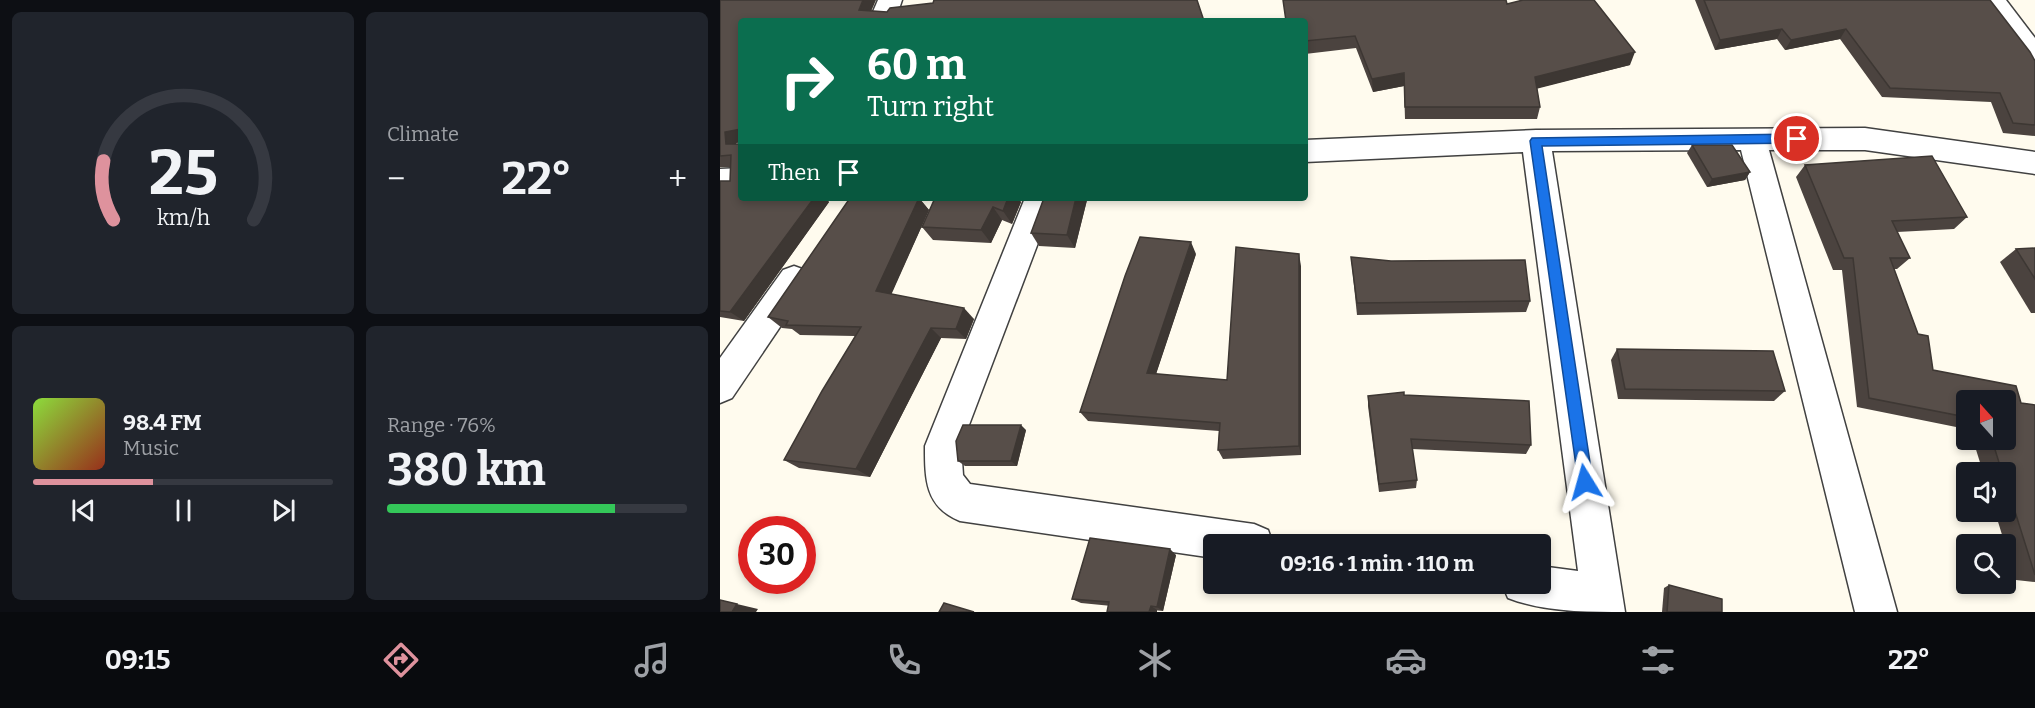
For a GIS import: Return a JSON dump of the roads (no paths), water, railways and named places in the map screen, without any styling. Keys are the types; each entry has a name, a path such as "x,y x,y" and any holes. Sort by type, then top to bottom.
{"street":[{"path":"883,18 890,0"},
{"path":"1993,0 2035,56"},
{"path":"1752,139 1876,612"},
{"path":"1308,151 1536,141 1865,139 2035,163"},
{"path":"1536,141 1602,604 1551,591"},
{"path":"720,180 738,179"},
{"path":"1039,201 944,446 944,482 960,502 1203,537"},
{"path":"720,387 812,255"}]}
